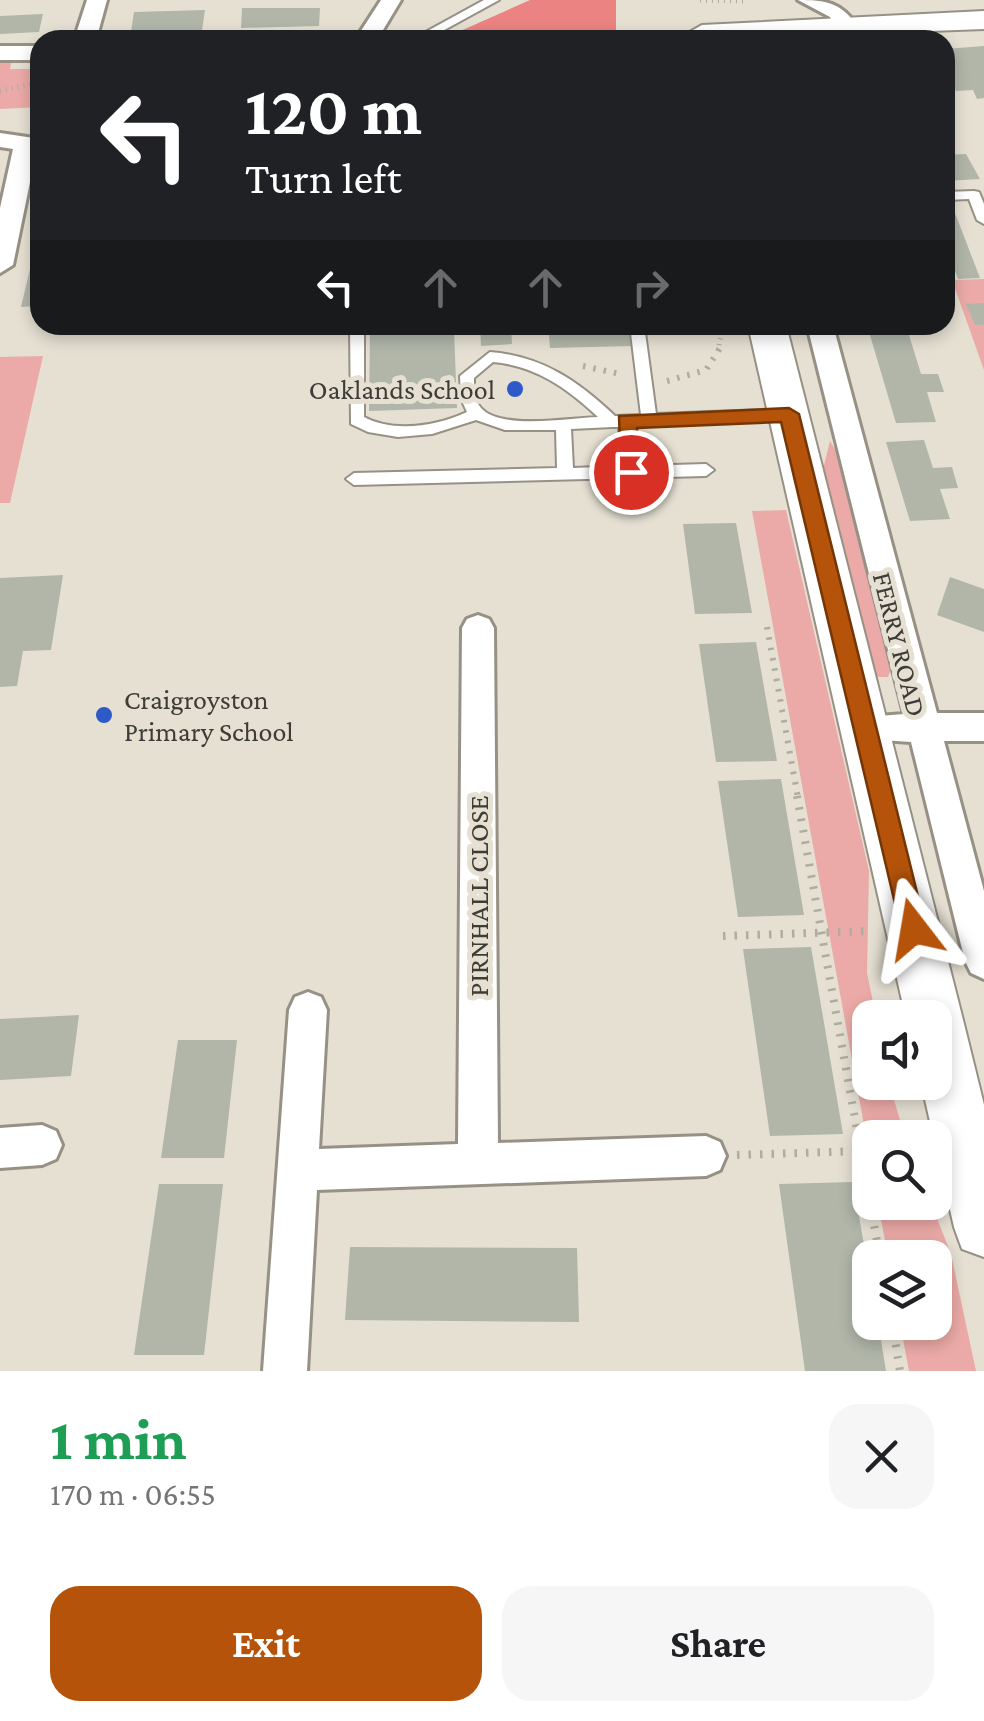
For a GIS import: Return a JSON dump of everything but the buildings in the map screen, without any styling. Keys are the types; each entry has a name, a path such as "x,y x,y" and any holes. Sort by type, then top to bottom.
{"main road":[{"path":"697,0 701,30"},
{"path":"864,30 984,20"},
{"name":"FERRY ROAD","path":"770,335 931,1000"},
{"name":"FERRY ROAD","path":"952,1091 984,1226"}],"street":[{"path":"88,30 97,0"},
{"path":"372,30 391,0"},
{"path":"808,0 838,12 840,30"},
{"path":"0,54 30,53"},
{"path":"0,140 26,143 0,265"},
{"name":"FERRY ROAD","path":"823,335 984,962"},
{"name":"PIRNHALL CLOSE","path":"478,628 478,1164"},
{"path":"865,728 984,727"},
{"path":"286,1371 308,1010"},
{"path":"0,1148 42,1145"},
{"path":"298,1170 706,1156"}],"lane":[{"path":"435,30 493,0"},
{"path":"955,196 974,195 984,220"},
{"path":"356,335 356,420 390,430 451,428 474,415"},
{"path":"638,335 649,420"},
{"path":"631,472 619,422 548,371 513,357 490,357 467,376 465,398 474,415 496,426 619,422 789,414"},
{"path":"562,424 565,474"},
{"path":"354,479 706,470"}],"path":[{"path":"697,0 744,1"},
{"path":"0,91 30,84"},
{"path":"767,627 856,1120"},
{"path":"723,936 914,929"},
{"path":"706,1156 852,1151"},
{"path":"895,1340 900,1371"}],"shaded area":[{"path":"530,0 616,0 616,30 462,30"},
{"path":"0,59 12,59 10,69 30,69 30,108 0,109"},
{"path":"984,279 984,370 955,288 955,280"},
{"path":"43,356 10,503 0,503 0,357"},
{"path":"830,441 836,451 891,669 888,677 878,677 871,670 823,469"},
{"path":"786,510 869,871 867,973 873,1000 852,1000 852,1059 752,511"},
{"path":"859,1100 894,1100 900,1120 863,1120"},
{"path":"881,1220 938,1220 946,1240 885,1240"},
{"path":"952,1259 976,1371 909,1371 903,1340 952,1340"}],"place":[{"name":"Oaklands School","path":"515,389"},
{"name":"Craigroyston Primary School","path":"104,715"}],"route":[{"path":"631,472 626,421 789,414 914,929"}]}
